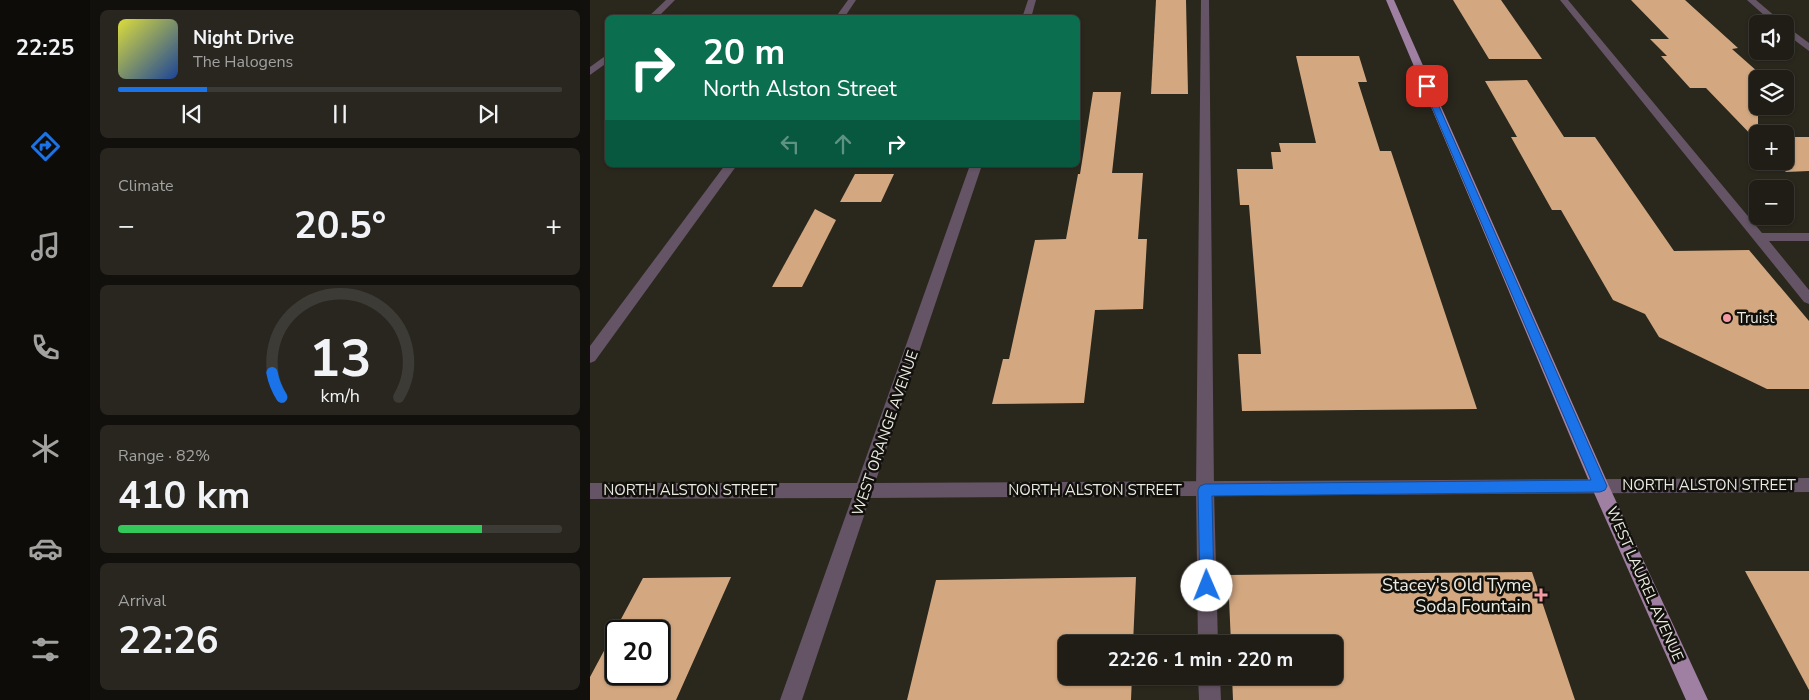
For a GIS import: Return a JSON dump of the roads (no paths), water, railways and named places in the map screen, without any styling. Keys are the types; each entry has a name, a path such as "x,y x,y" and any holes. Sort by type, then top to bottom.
{"main road":[{"name":"WEST LAUREL AVENUE","path":"1390,0 1600,486 1697,700"}],"street":[{"path":"654,15 671,0"},
{"path":"841,15 852,0"},
{"path":"1027,15 1032,0"},
{"path":"1205,0 1205,490 1208,635"},
{"path":"1564,0 1809,299"},
{"path":"1751,0 1769,15"},
{"path":"1794,36 1809,48"},
{"path":"590,72 605,60"},
{"path":"590,357 730,167"},
{"name":"WEST ORANGE AVENUE","path":"791,700 866,490 975,167"},
{"path":"1758,237 1809,237"},
{"name":"NORTH ALSTON STREET","path":"590,491 1205,490 1809,485"},
{"path":"1209,685 1210,700"}],"place":[{"name":"Truist","path":"1727,318"},
{"name":"Stacey's Old Tyme Soda Fountain","path":"1541,595"}]}
